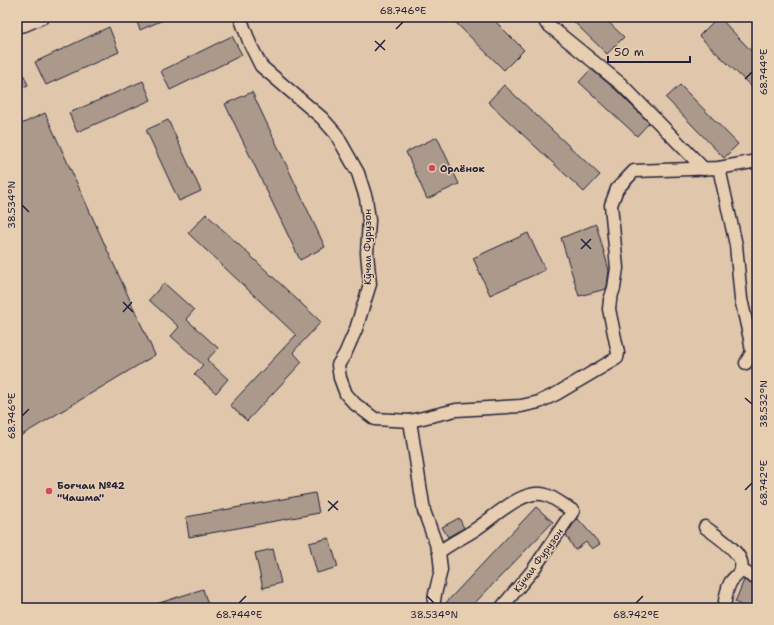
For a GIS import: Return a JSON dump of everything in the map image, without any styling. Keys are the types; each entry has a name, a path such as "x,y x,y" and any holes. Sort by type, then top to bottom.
{"street":[{"path":"17,26 24,25 43,17"},
{"name":"Кӯчаи Фурузон","path":"240,17 250,44 261,66 322,118 336,134 358,174 366,198 369,220 367,253 370,284 356,328 345,354 338,365 340,378 346,394 355,404 375,418 410,421 456,410 521,406 539,402 556,394 617,358 618,353 609,309 617,268 611,205 613,197 622,183 634,171 704,169"},
{"path":"543,17 546,23 621,84 704,169 720,168 757,161"},
{"path":"720,168 736,245 741,299 752,352 746,363"},
{"path":"410,421 424,511 439,552 441,570 433,608"},
{"name":"Кӯчаи Фурузон","path":"439,552 476,529 517,500 532,495 545,495 573,511 533,570 501,608"},
{"path":"705,527 734,550 741,561 741,570 730,583 725,598 724,608"},
{"path":"741,570 757,579"}],"building":[{"path":"135,17 170,17 140,30"},
{"path":"450,17 491,17 524,50 504,70"},
{"path":"569,17 603,17 624,37 607,54"},
{"path":"718,17 757,57 757,92 699,36"},
{"path":"109,27 119,52 46,85 35,62"},
{"path":"232,36 242,55 170,90 161,71"},
{"path":"17,60 28,85 17,90"},
{"path":"591,69 616,90 649,123 637,136 579,82"},
{"path":"143,81 151,100 77,132 69,113"},
{"path":"504,85 600,175 584,192 488,102"},
{"path":"680,85 738,144 724,158 666,98"},
{"path":"252,92 325,247 300,260 225,104"},
{"path":"45,113 155,355 17,438 17,126"},
{"path":"168,120 201,191 179,201 146,130"},
{"name":"Орлёнок","path":"437,137 459,184 427,199 406,152"},
{"path":"206,214 321,322 293,352 302,362 247,421 230,405 296,335 188,233"},
{"path":"596,224 609,270 607,286 606,289 579,296 561,238"},
{"path":"528,233 545,270 490,295 473,258"},
{"path":"164,283 194,310 186,319 218,348 207,360 228,379 216,393 194,374 203,365 171,336 179,327 149,300"},
{"path":"315,493 319,513 189,537 186,517"},
{"path":"536,507 553,522 470,608 441,608"},
{"path":"459,518 464,528 448,537 442,527"},
{"path":"578,519 600,544 592,549 586,542 575,550 566,535"},
{"path":"329,538 338,567 317,573 309,543"},
{"path":"273,549 281,583 263,588 255,553"},
{"path":"744,580 757,587 757,608 746,608 735,602"},
{"path":"203,589 209,608 150,608 150,606"}],"place":[{"name":"Орлёнок","path":"432,168"},
{"name":"Боғчаи №42 \"Чашма\"","path":"49,491"}]}
